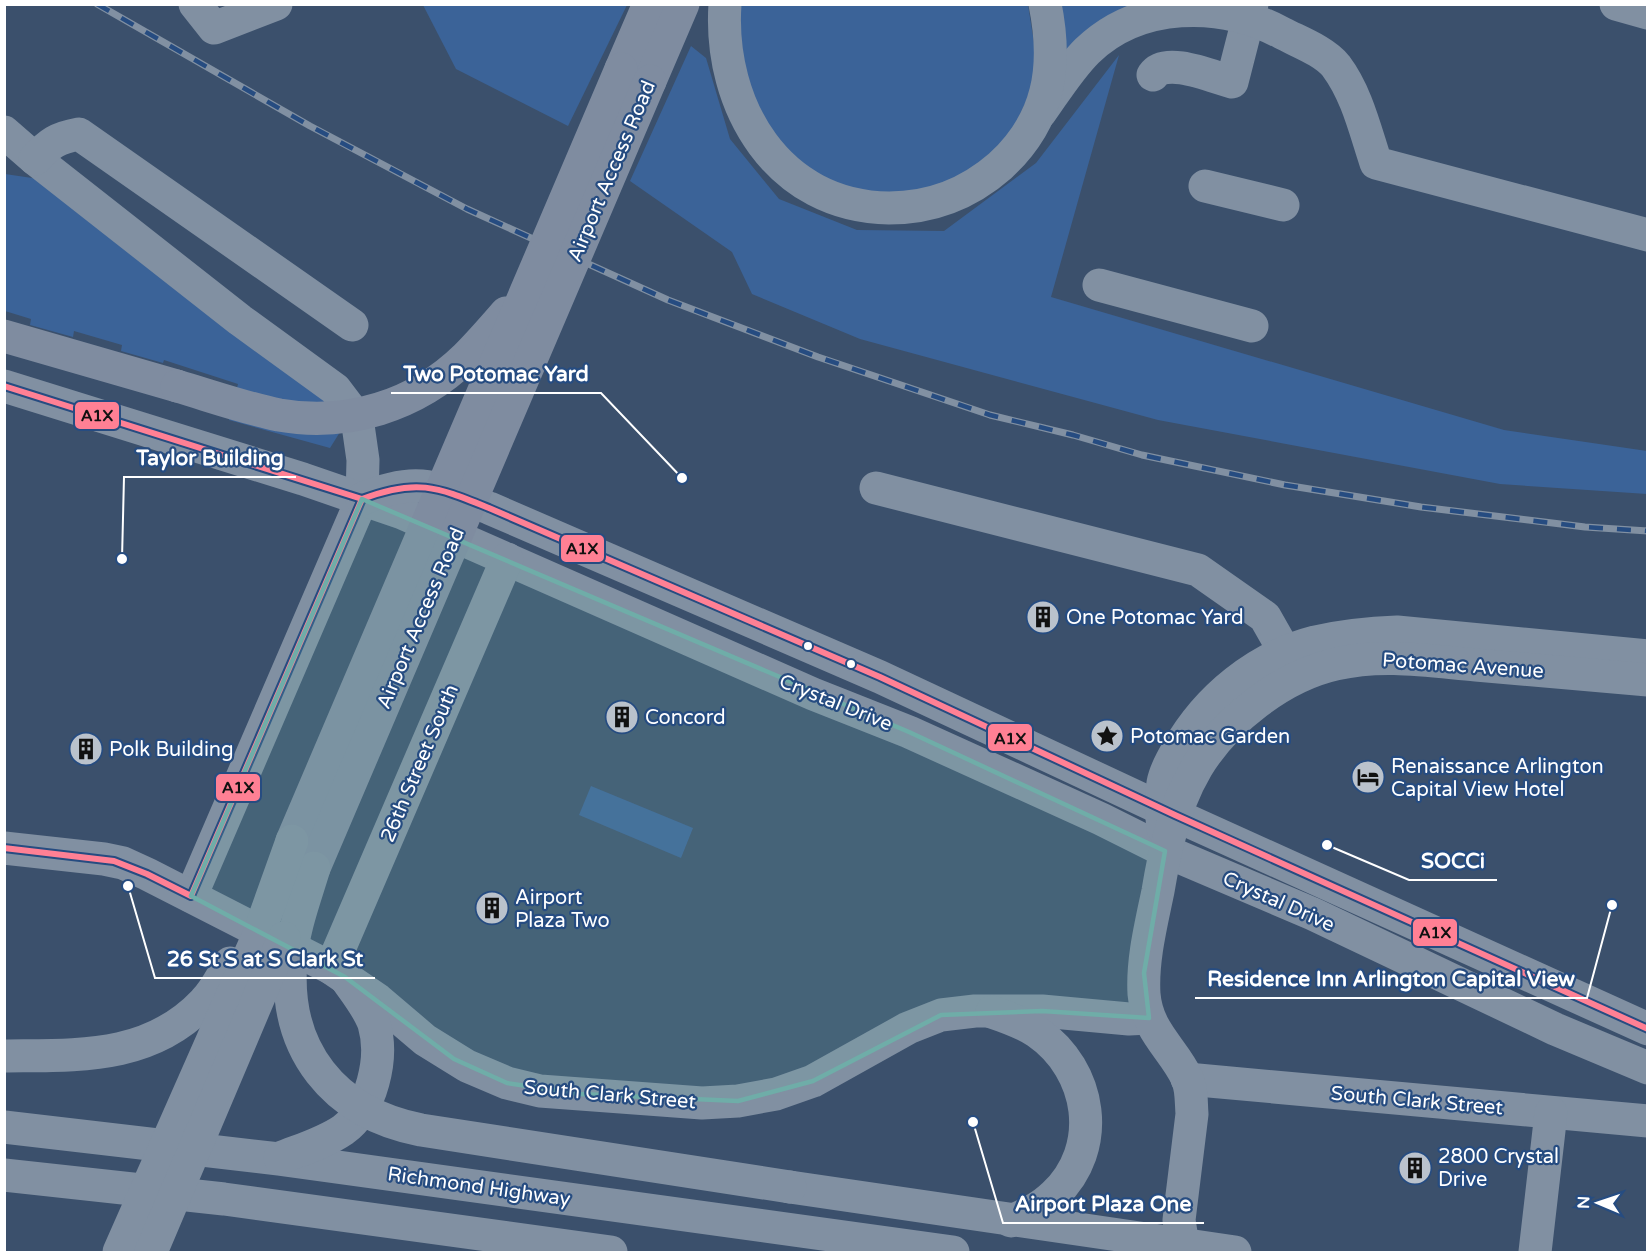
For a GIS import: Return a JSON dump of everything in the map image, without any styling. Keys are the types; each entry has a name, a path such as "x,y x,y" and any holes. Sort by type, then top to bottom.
{"main road":[{"path":"195,4 214,28 276,4"},
{"name":"Airport Access Road","path":"314,868 635,75 649,4"},
{"name":"Airport Access Road","path":"292,841 525,291 635,75 683,4"},
{"path":"725,4 725,46 739,102 750,127 783,168 807,186 832,198 856,205 904,208 929,205 955,196 977,184 1011,155 1086,52 1115,30 1130,22 1146,16 1182,10 1250,11 1277,30 1334,63 1354,98 1376,163 1647,235"},
{"path":"1040,113 1050,72 1050,28 1045,4"},
{"path":"1616,4 1647,13"},
{"path":"1153,75 1156,70 1171,66 1232,82 1250,11"},
{"path":"18,149 50,144 62,137 79,134 352,325"},
{"path":"18,149 240,320 335,388 357,418 363,460 362,499 190,896"},
{"path":"1205,186 1283,206"},
{"path":"1099,285 1252,326"},
{"path":"4,336 253,408 292,416 341,418 376,411 411,396 446,374 465,358 525,291"},
{"name":"Crystal Drive","path":"4,386 402,513 813,694 909,732 1101,819 1165,851 1313,914 1555,1029 1647,1068"},
{"path":"362,499 393,487 417,485 431,487 471,501 880,677 1168,812 1647,1029"},
{"path":"876,488 1198,570 1265,617 1291,665"},
{"name":"26th Street South","path":"338,972 507,559"},
{"name":"Potomac Avenue","path":"1149,1018 1145,1004 1144,973 1165,851 1168,812 1210,748 1228,728 1266,696 1291,665 1314,643 1370,633 1397,632 1647,656"},
{"name":"Potomac Avenue","path":"1291,665 1308,671 1362,659 1416,659 1647,680"},
{"path":"4,1056 105,1052 144,1042 177,1025 206,1000 218,984 292,841"},
{"path":"118,1252 258,939 292,841"},
{"name":"South Clark Street","path":"4,848 114,861 140,871 338,972 440,1050 467,1066 507,1083 540,1091 702,1103 756,1098 794,1088 831,1072 924,1021 958,1012 1042,1011 1129,1019 1149,1018"},
{"path":"314,868 295,935 291,958 290,978 294,1016 300,1036 319,1071 342,1096 384,1121 421,1130 1183,1249 1235,1252"},
{"path":"151,1252 314,868"},
{"path":"279,1159 342,1131 357,1117 368,1095 376,1059 376,1037 369,1011 338,972"},
{"path":"992,1012 1025,1025 1051,1044 1073,1071 1082,1092 1086,1114 1083,1144 1072,1172 1064,1184 1044,1204 1011,1221"},
{"path":"1149,1018 1187,1079 1191,1096 1192,1114 1179,1221 1183,1249"},
{"name":"South Clark Street","path":"1187,1079 1647,1121"},
{"path":"1535,1252 1551,1113"},
{"name":"Richmond Highway","path":"4,1127 279,1159 952,1252"},
{"path":"4,1174 291,1208 611,1252"},
{"path":"4,1182 36,1178"}],"highlighted area":[{"path":"362,499 909,732 1165,851 1144,973 1149,1018 1042,1011 941,1015 813,1081 738,1101 580,1094 507,1083 454,1059 345,977 191,896"}],"shaded area":[{"path":"423,5 627,5 568,126 456,69"},
{"path":"741,5 1028,5 1039,74 1009,138 950,186 878,199 811,173 765,126 741,67"},
{"path":"1055,5 1163,5 1065,64"},
{"path":"691,46 706,58 730,139 779,199 857,230 944,231 1036,163 1119,55 1051,297 1504,430 1647,451 1647,494 1500,484 1158,420 860,339 752,294 732,252 630,181"},
{"path":"5,174 39,179 314,390 331,409 340,432 330,448 229,420 238,384 164,360 163,363 121,351 122,345 74,331 73,337 30,325 31,319 5,311"},
{"path":"591,786 693,828 681,858 579,815"}],"railway":[{"path":"97,4 310,126 467,209 668,300 818,357 990,415 1142,455 1285,485 1421,507 1585,527 1648,531"}],"transit line":[{"name":"A1X","path":"4,386 362,499"},
{"name":"A1X","path":"362,499 381,492 413,487 440,490 489,508 880,677 1175,815 1648,1029"},
{"name":"A1X","path":"4,848 114,861 147,874 191,896 362,499"}],"place":[{"name":"Two Potomac Yard","path":"682,478"},
{"name":"Taylor Building","path":"122,559"},
{"name":"One Potomac Yard","path":"1043,617"},
{"name":"Concord","path":"622,717"},
{"name":"Potomac Garden","path":"1107,736"},
{"name":"Polk Building","path":"86,749"},
{"name":"Renaissance Arlington Capital View Hotel","path":"1368,777"},
{"name":"SOCCi","path":"1327,845"},
{"name":"26 St S at S Clark St","path":"128,886"},
{"name":"Residence Inn Arlington Capital View","path":"1612,905"},
{"name":"Airport Plaza Two","path":"492,908"},
{"name":"Airport Plaza One","path":"973,1122"},
{"name":"2800 Crystal Drive","path":"1415,1168"}]}
